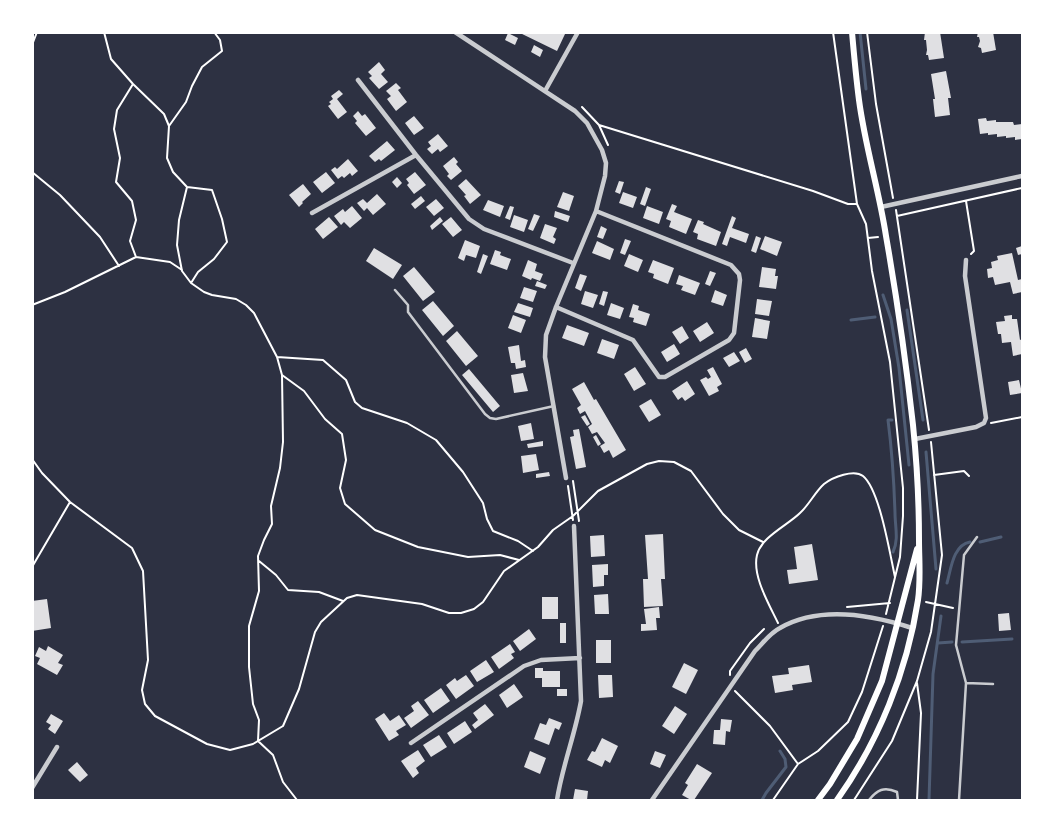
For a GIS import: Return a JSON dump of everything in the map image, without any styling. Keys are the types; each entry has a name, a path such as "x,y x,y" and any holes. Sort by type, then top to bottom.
{"main road":[{"path":"837,800 857,770 888,708 899,679 918,600 921,573 919,482 905,354 881,207 859,101 852,32"},
{"path":"818,800 844,762 866,719 882,681 899,624 919,541"}],"street":[{"path":"456,32 574,111 587,123 602,150 606,163 605,176 596,211 549,324 545,346 566,478"},
{"path":"545,91 578,32"},
{"path":"358,80 463,214 476,224 516,242 573,263"},
{"path":"312,213 416,155"},
{"path":"881,207 1022,176"},
{"path":"556,307 633,340 659,377 665,378 729,340 734,333 740,280 736,269 731,265 596,211"},
{"path":"914,439 980,426 984,423 986,414 965,276 966,260"},
{"path":"556,800 581,701 574,526"},
{"path":"652,800 755,651 779,625 812,617 852,614 885,619 912,628"},
{"path":"411,743 524,666 541,660 580,658"},
{"path":"32,788 57,747"}],"lane":[{"path":"396,290 408,305 408,312 485,414 490,418 496,419 554,406"},
{"path":"959,800 966,683 956,645 964,555 977,537"},
{"path":"966,683 993,684"},
{"path":"869,800 874,793 884,789 897,792 898,800"}],"path":[{"path":"32,45 36,32"},
{"path":"104,32 111,59 133,84 164,114 169,126 167,158 172,172 187,187 212,190 222,219 226,242 214,259 198,272 191,283"},
{"path":"169,126 186,102 202,67 222,51 220,40 214,32"},
{"path":"773,800 798,764 818,751 848,722 862,692 885,619 900,556 903,488 890,362 872,271 866,224 857,204 833,32"},
{"path":"133,84 116,110 114,129 120,158 116,182 132,201 136,220 130,241 136,258"},
{"path":"587,123 600,125 804,188 848,204 857,204"},
{"path":"600,125 610,151"},
{"path":"32,172 60,195 100,237 119,266"},
{"path":"182,271 177,245 179,220 187,187"},
{"path":"897,216 1022,188"},
{"path":"966,201 974,251 966,260"},
{"path":"32,304 65,292 136,258 170,262 182,271 191,283 212,295 236,299 254,313 277,357 282,375 283,442 271,506 272,524 258,556 259,590 250,626 249,667 253,704 259,720 258,740 273,755 283,782 297,800"},
{"path":"277,357 323,360 346,380 355,402 362,408 407,423 436,440 463,472 483,502 487,519 493,531 518,541 533,550"},
{"path":"282,375 304,391 325,419 342,434 346,460 340,488 345,504 375,530 418,547 468,557 500,555 519,560"},
{"path":"980,426 1022,417"},
{"path":"32,459 42,474 70,502 132,548 143,571 148,660 142,690 150,710 155,716 207,744 230,750 258,740 282,726 299,689 315,632 321,622 347,598 357,595 422,604 449,613 461,613 474,609 483,602 504,572 533,550 598,491 647,464 659,461 674,462 691,471 723,514 739,530 763,542"},
{"path":"32,468 37,467"},
{"path":"934,475 964,471 969,476"},
{"path":"779,625 764,594 756,568 757,553 763,542 801,513 824,484 840,475 858,474 863,476 873,489 895,580"},
{"path":"566,478 574,526"},
{"path":"572,478 580,529"},
{"path":"32,566 70,502"},
{"path":"259,561 276,575 288,590 319,592 343,602"},
{"path":"844,607 890,603"},
{"path":"936,604 959,609"},
{"path":"774,624 779,625 784,621"},
{"path":"729,679 730,671 742,654 760,632 769,626"},
{"path":"917,681 921,713 917,800"},
{"path":"730,686 770,726 798,764"}],"building":[{"path":"518,32 561,32 565,34 557,51"},
{"path":"925,32 940,32 944,58 929,60 928,55 926,55"},
{"path":"978,32 993,32 996,50 982,53 981,48 978,47 980,41 979,37 977,37"},
{"path":"508,33 518,38 515,45 505,40"},
{"path":"534,45 543,50 540,57 531,52"},
{"path":"379,62 385,70 381,74 388,82 379,89 369,78 372,76 368,72"},
{"path":"946,71 951,98 948,98 950,115 935,117 933,99 935,99 931,74"},
{"path":"396,83 401,88 398,90 407,102 396,111 387,99 391,96 386,91"},
{"path":"339,90 343,94 337,99 347,112 338,119 328,106 331,104 329,102 333,99 331,96"},
{"path":"358,111 362,116 365,114 376,128 366,136 355,123 357,121 353,116"},
{"path":"414,116 424,128 414,135 405,123"},
{"path":"986,118 987,121 996,120 996,122 1013,122 1014,125 1022,124 1022,139 1015,140 1015,137 1006,138 1006,136 997,137 997,134 980,134 978,119"},
{"path":"438,134 448,146 440,152 438,149 432,154 427,149 431,146 428,142"},
{"path":"387,141 395,150 381,161 379,159 375,162 369,156"},
{"path":"454,157 458,162 456,164 462,171 451,180 443,166"},
{"path":"348,159 358,171 352,176 350,173 344,178 342,176 338,179 331,170 335,167 337,169"},
{"path":"326,172 335,183 322,193 313,182"},
{"path":"415,172 426,185 414,194 407,185 409,183 406,179"},
{"path":"397,177 402,183 397,188 392,182"},
{"path":"466,179 481,195 470,204 464,196 466,195 458,186"},
{"path":"619,181 624,182 620,194 615,192"},
{"path":"303,184 311,194 299,207 289,195"},
{"path":"646,187 651,189 645,206 640,204"},
{"path":"563,192 574,196 569,211 557,207"},
{"path":"623,192 637,197 633,208 619,203"},
{"path":"377,194 386,204 373,215 367,208 364,211 357,203 363,199 367,203"},
{"path":"421,196 425,201 415,209 411,204"},
{"path":"436,199 444,208 434,216 426,207"},
{"path":"488,200 504,206 500,217 483,210"},
{"path":"672,204 677,206 674,212 692,219 686,234 669,227 671,221 666,219"},
{"path":"352,206 362,218 350,228 344,222 341,225 334,216 343,209 345,212"},
{"path":"510,206 514,207 510,220 505,218"},
{"path":"647,206 663,212 659,224 643,218"},
{"path":"555,211 570,216 568,222 554,217"},
{"path":"534,214 540,216 533,231 528,229"},
{"path":"514,215 528,220 524,232 510,227"},
{"path":"732,216 736,218 732,228 749,234 746,243 730,237 727,246 722,244"},
{"path":"329,217 338,227 323,239 315,229"},
{"path":"440,217 443,221 432,230 430,226"},
{"path":"451,217 462,230 453,237 442,224"},
{"path":"698,220 721,232 716,246 697,239 698,234 693,232"},
{"path":"545,224 557,228 553,237 556,239 554,244 540,238"},
{"path":"601,226 607,229 603,239 597,237"},
{"path":"756,236 761,238 756,253 751,251"},
{"path":"765,236 782,242 777,256 760,249"},
{"path":"625,239 631,241 625,255 620,253"},
{"path":"465,240 480,246 476,258 466,255 464,261 458,258"},
{"path":"597,241 614,249 610,260 592,253"},
{"path":"1022,246 1022,254 1018,255 1016,248"},
{"path":"374,248 402,265 393,279 366,261"},
{"path":"495,250 501,252 500,255 511,259 507,270 490,264"},
{"path":"1012,253 1018,280 1022,279 1022,292 1013,294 1010,282 995,285 993,277 988,278 987,269 992,268 991,262 998,260 997,256"},
{"path":"483,254 488,256 481,274 477,272"},
{"path":"629,254 643,260 638,272 624,266"},
{"path":"528,260 537,264 535,271 543,274 540,281 522,276"},
{"path":"653,260 674,268 668,284 653,278 654,274 648,272"},
{"path":"414,267 435,292 423,301 403,276"},
{"path":"762,267 776,269 775,276 778,276 776,289 759,287"},
{"path":"710,271 716,273 710,286 705,284"},
{"path":"580,274 587,276 581,291 575,288"},
{"path":"679,275 700,283 695,295 681,290 683,286 676,284"},
{"path":"537,281 547,285 545,289 535,286"},
{"path":"524,287 537,291 533,302 520,298"},
{"path":"715,290 727,295 723,306 711,302"},
{"path":"585,291 598,295 593,308 581,304"},
{"path":"603,291 608,292 604,306 599,304"},
{"path":"757,299 772,301 769,316 755,314"},
{"path":"433,301 454,326 443,336 422,310"},
{"path":"518,303 533,308 530,317 514,312"},
{"path":"611,303 624,308 620,319 607,315"},
{"path":"633,304 639,306 638,310 650,314 646,326 633,322 634,318 629,317"},
{"path":"513,315 526,320 521,333 508,328"},
{"path":"1012,315 1012,319 1017,319 1020,340 1022,339 1022,354 1013,356 1011,342 1002,343 1001,334 998,334 996,322 1005,321 1004,316"},
{"path":"755,318 770,321 767,339 752,337"},
{"path":"707,322 714,333 700,342 693,331"},
{"path":"567,325 589,333 584,346 562,338"},
{"path":"682,326 689,338 680,344 672,332"},
{"path":"457,331 478,356 466,366 446,341"},
{"path":"602,339 619,345 614,359 597,353"},
{"path":"674,344 680,354 667,362 661,352"},
{"path":"519,345 521,361 525,360 526,367 516,369 515,363 511,363 508,347"},
{"path":"746,348 752,359 745,363 739,352"},
{"path":"734,352 740,361 729,367 723,358"},
{"path":"635,367 646,384 634,391 624,374"},
{"path":"713,367 722,384 717,387 719,391 709,396 700,380 711,377 707,370"},
{"path":"469,369 500,406 493,412 462,375"},
{"path":"523,373 528,391 514,393 511,375"},
{"path":"1019,380 1022,393 1010,395 1008,382"},
{"path":"687,381 695,394 685,401 682,397 678,400 672,391"},
{"path":"584,382 626,450 613,458 609,450 604,453 600,446 605,443 597,432 592,434 588,427 592,424 585,411 580,414 577,408 581,405 572,389"},
{"path":"651,399 661,415 649,422 639,406"},
{"path":"585,415 590,424 587,426 581,417"},
{"path":"531,423 534,439 521,441 518,426"},
{"path":"579,429 586,467 576,469 570,437 574,436 573,430"},
{"path":"596,435 601,444 598,446 593,437"},
{"path":"543,441 543,446 528,448 527,444"},
{"path":"536,454 539,470 523,473 521,456"},
{"path":"549,472 550,476 536,478 536,474"},
{"path":"663,534 665,579 661,579 663,606 644,607 643,579 648,579 645,535"},
{"path":"604,535 605,556 591,557 590,536"},
{"path":"812,544 818,580 789,584 787,570 797,569 794,547"},
{"path":"608,564 608,575 604,575 604,586 593,587 592,565"},
{"path":"608,594 609,614 595,614 594,595"},
{"path":"542,597 558,597 558,619 542,619"},
{"path":"47,599 51,628 32,631 32,601"},
{"path":"659,607 660,618 656,618 657,630 641,631 641,624 646,624 644,609"},
{"path":"1009,613 1011,630 999,631 998,614"},
{"path":"560,623 566,623 566,643 560,643"},
{"path":"529,629 536,639 520,651 513,641"},
{"path":"596,640 611,640 611,663 596,663"},
{"path":"510,644 515,652 511,654 514,658 499,669 491,657"},
{"path":"48,646 63,655 58,663 63,665 57,675 37,664 40,658 35,656 39,647 46,651"},
{"path":"486,660 494,672 477,682 470,671"},
{"path":"684,663 698,670 686,694 672,687"},
{"path":"809,665 812,682 792,685 793,690 775,693 772,676 789,674 788,668"},
{"path":"535,668 543,668 543,671 560,671 560,687 542,687 542,678 535,678"},
{"path":"466,675 474,686 456,699 446,685 455,678 457,681"},
{"path":"598,675 612,675 613,697 599,698"},
{"path":"514,684 523,697 507,708 499,695"},
{"path":"441,688 450,701 433,713 424,700"},
{"path":"557,689 567,689 567,696 557,696"},
{"path":"418,701 429,715 411,728 404,718 414,711 411,706"},
{"path":"485,704 494,715 475,729 472,725 478,720 473,713"},
{"path":"675,706 687,714 674,734 662,726"},
{"path":"384,713 390,721 399,715 406,725 396,731 399,735 389,741 375,719"},
{"path":"51,714 63,721 55,734 48,729 51,725 46,722"},
{"path":"549,718 562,723 559,730 555,728 549,745 534,739 540,723 546,725"},
{"path":"721,719 732,720 730,732 726,731 725,745 713,744 714,730 720,730"},
{"path":"465,721 472,732 454,744 447,733"},
{"path":"439,735 447,747 431,757 423,745"},
{"path":"602,738 618,746 610,763 605,760 602,767 587,760 592,751 595,752"},
{"path":"418,750 425,761 416,768 419,773 413,778 401,761"},
{"path":"530,751 546,758 540,774 524,767"},
{"path":"655,751 666,755 660,768 650,764"},
{"path":"77,762 88,775 80,782 68,770"},
{"path":"697,764 712,773 694,800 691,800 682,795 688,785 685,783"},
{"path":"575,789 588,791 587,800 573,800"}],"waterway":[{"path":"860,32 866,89"},
{"path":"883,295 891,319 899,368 909,465"},
{"path":"907,310 923,420"},
{"path":"851,320 875,317"},
{"path":"892,420 888,420 893,467 896,533 896,543 893,552"},
{"path":"926,452 936,569"},
{"path":"980,542 1001,537"},
{"path":"947,583 956,553 964,544 970,542"},
{"path":"929,800 933,674 941,616"},
{"path":"962,642 1012,639"},
{"path":"938,643 952,642"},
{"path":"762,800 786,767 785,759 780,751"}]}
